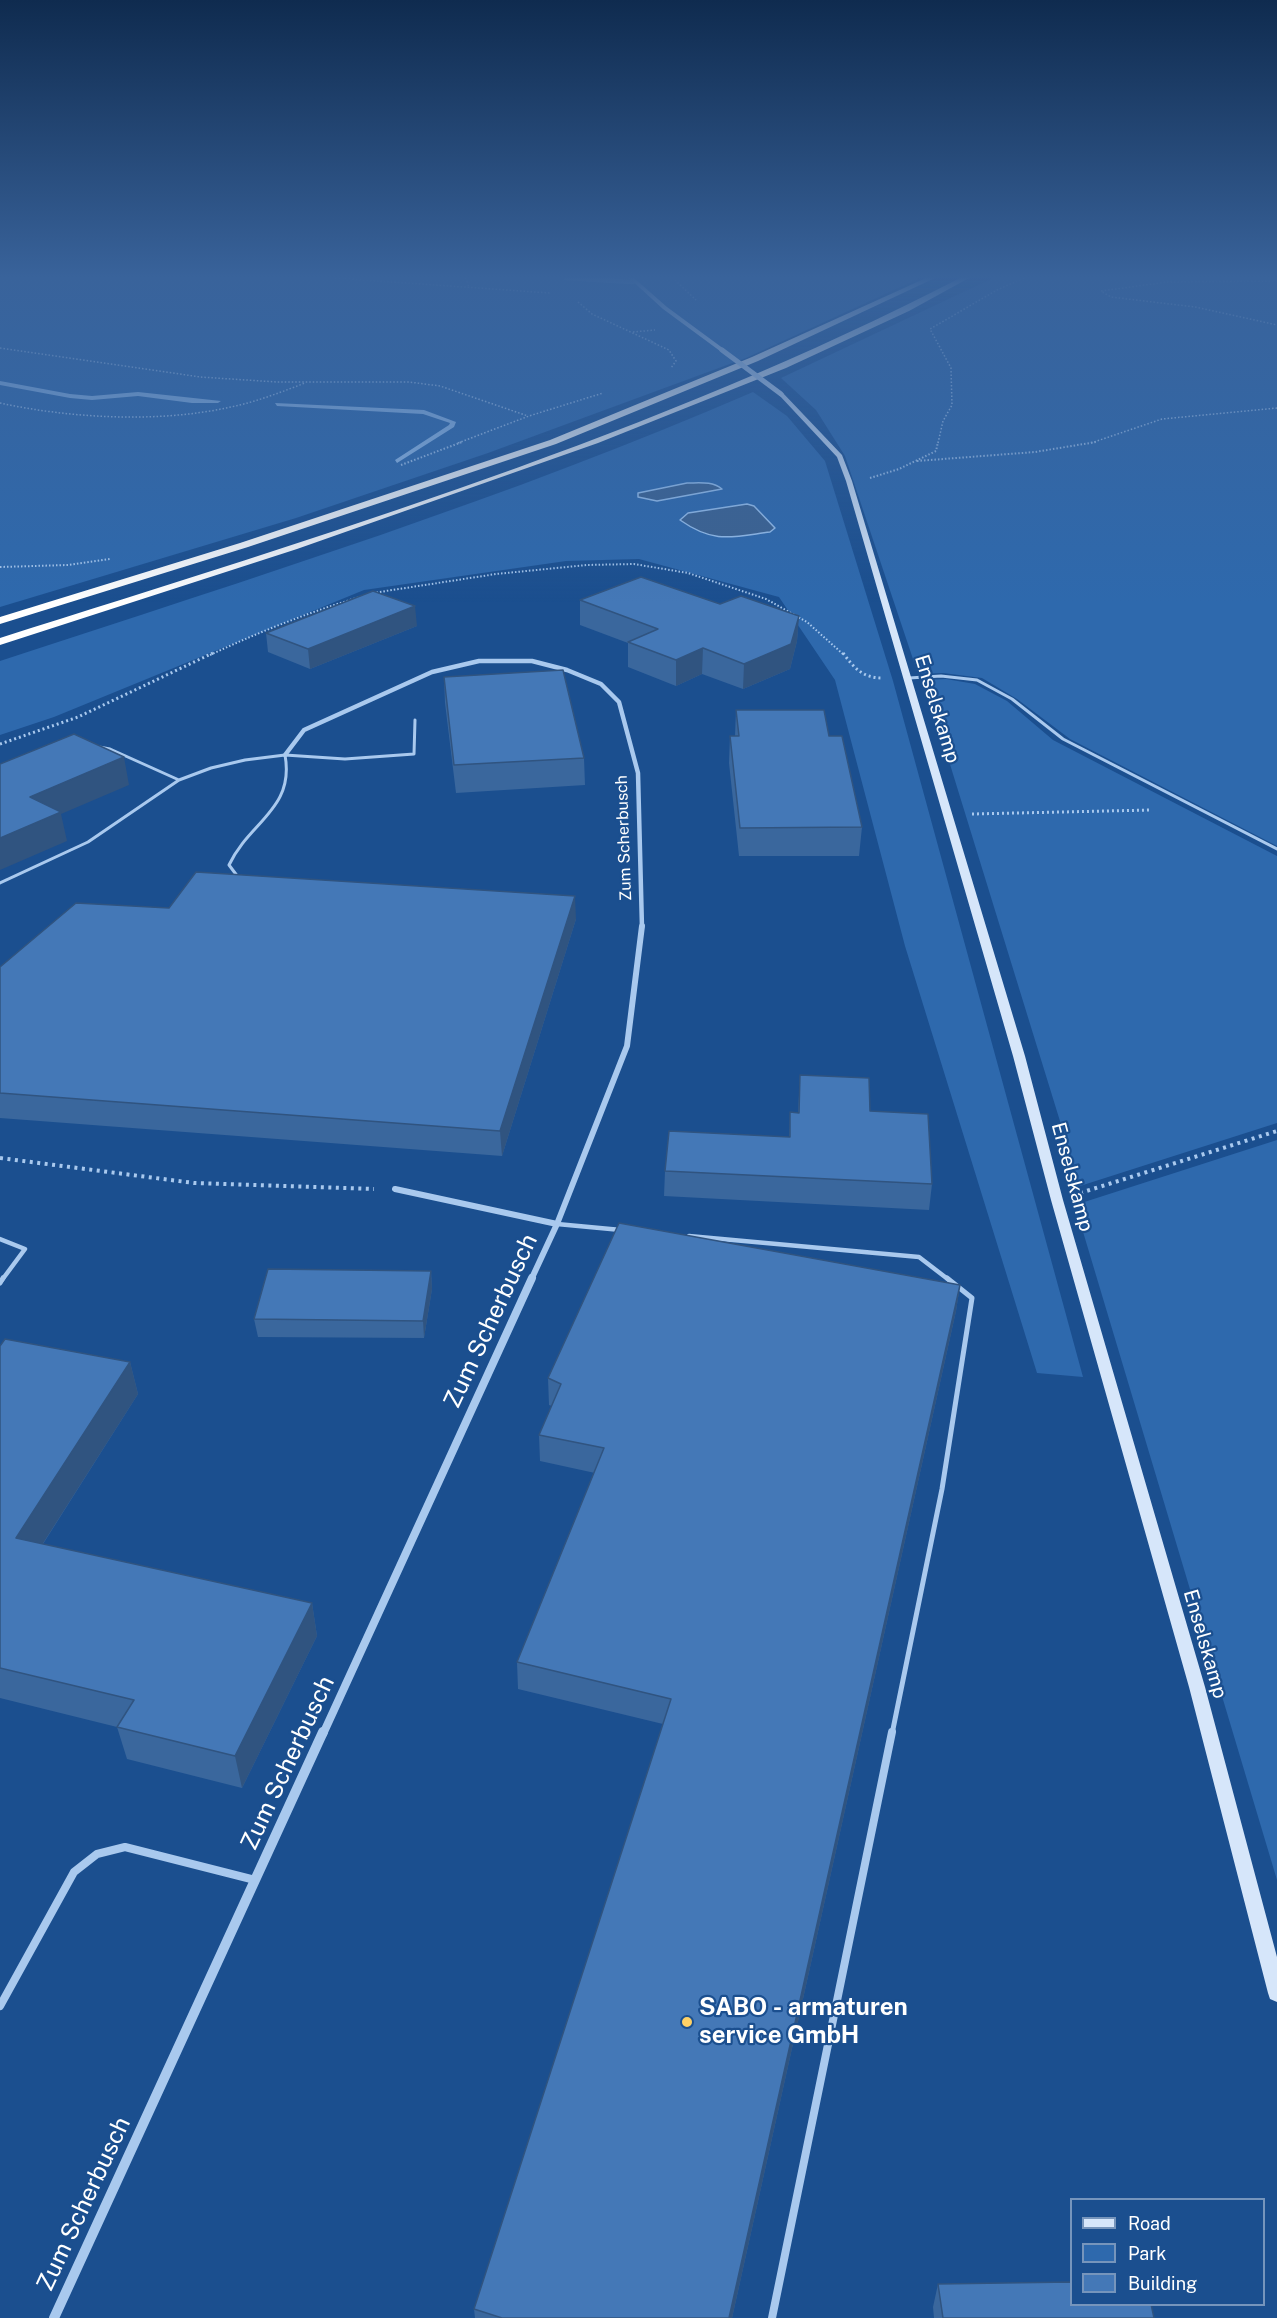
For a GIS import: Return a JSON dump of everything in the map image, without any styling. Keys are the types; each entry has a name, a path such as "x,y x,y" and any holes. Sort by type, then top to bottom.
{"highway":[{"path":"0,621 244,545 553,442 689,386"},
{"path":"0,642 273,555 578,448 735,386"}],"main road":[{"name":"Enselskamp","path":"771,386 782,394 840,456 849,481 1019,1056 1197,1687 1277,1993"}],"street":[{"name":"Zum Scherbusch","path":"54,2318 557,1224 627,1046 642,930 639,773 619,702 601,684 567,670 532,661 479,661 432,672 304,729 285,755"},
{"name":"Zum Scherbusch","path":"395,1190 557,1224"}],"lane":[{"path":"909,678 941,676 977,680 1012,699 1063,739 1277,849"},
{"path":"0,883 88,842 179,780 211,768 245,759 285,755 345,759 414,754 415,720"},
{"path":"93,747 110,749 179,780"},
{"path":"242,879 236,876 229,866 232,855 273,808 288,785 291,770 285,755"},
{"path":"557,1224 627,1230"},
{"path":"686,1236 919,1257 972,1298 942,1489 771,2318"},
{"path":"0,1239 25,1249 0,1283"},
{"path":"0,2006 74,1872 89,1858 105,1850 125,1847 255,1880"}],"path":[{"path":"0,403 29,410 139,417 185,415 223,410 260,401 296,386"},
{"path":"441,386 528,416"},
{"path":"849,481 876,478 936,451 943,421 952,405 951,386"},
{"path":"392,469 528,416 607,392"},
{"path":"917,461 1035,452 1092,443 1162,419 1277,408"},
{"path":"0,567 68,565 112,559"},
{"path":"0,744 78,717 242,640 330,606 374,592 496,574 587,565 633,564 688,573 766,599 807,622 839,649 856,670 871,678 909,678"},
{"path":"949,815 1152,810"},
{"path":"1058,1200 1277,1131"},
{"path":"0,1158 194,1183 395,1190"}],"green space":[{"path":"0,386 669,386 488,453 296,518 0,607"},
{"path":"790,386 1277,386 1277,846 1070,739 1017,699 982,678 943,673 918,674 845,456 816,410"},
{"path":"753,392 787,416 825,461 893,681 1083,1377 1037,1373 905,946 835,680 779,597 639,559 566,561 364,590 54,717 0,735 0,661 474,502 661,431"},
{"path":"946,679 975,684 1007,701 1053,740 1277,856 1277,1123 1080,1186 924,680"},
{"path":"1277,1140 1277,1880 1075,1205"}],"shaded area":[{"path":"687,483 710,484 722,489 657,501 638,497 638,493"},
{"path":"747,504 754,506 775,528 770,532 724,537 703,533 680,520 688,513"}],"building":[{"path":"641,577 720,604 741,596 799,616 791,644 744,664 703,648 676,660 628,642 658,629 580,600"},
{"path":"373,591 415,606 308,649 266,633"},
{"path":"563,670 584,758 454,765 444,677"},
{"path":"736,710 824,710 829,736 842,736 862,827 740,828 730,736 739,736"},
{"path":"74,734 124,757 30,797 61,812 0,838 0,764"},
{"path":"196,872 575,896 500,1131 0,1093 0,967 76,903 169,908"},
{"path":"800,1075 869,1078 870,1111 928,1114 932,1184 665,1171 669,1131 790,1137 790,1112 799,1113"},
{"name":"SABO - armaturen service GmbH","path":"619,1223 960,1285 729,2318 502,2318 474,2309 671,1699 517,1662 604,1448 539,1435 561,1384 548,1378"},
{"path":"268,1269 431,1271 423,1321 254,1319"},
{"path":"5,1339 130,1362 16,1538 312,1603 235,1756 117,1727 134,1700 0,1668 0,1346"},
{"path":"1070,2282 1070,2306 1151,2306 1154,2318 943,2318 938,2284"}],"waterway":[{"path":"17,386 92,398 138,394 192,401 218,401"},
{"path":"277,404 424,412 453,422 452,426 397,461"}],"place":[{"name":"SABO - armaturen service GmbH","path":"687,2022"}]}
